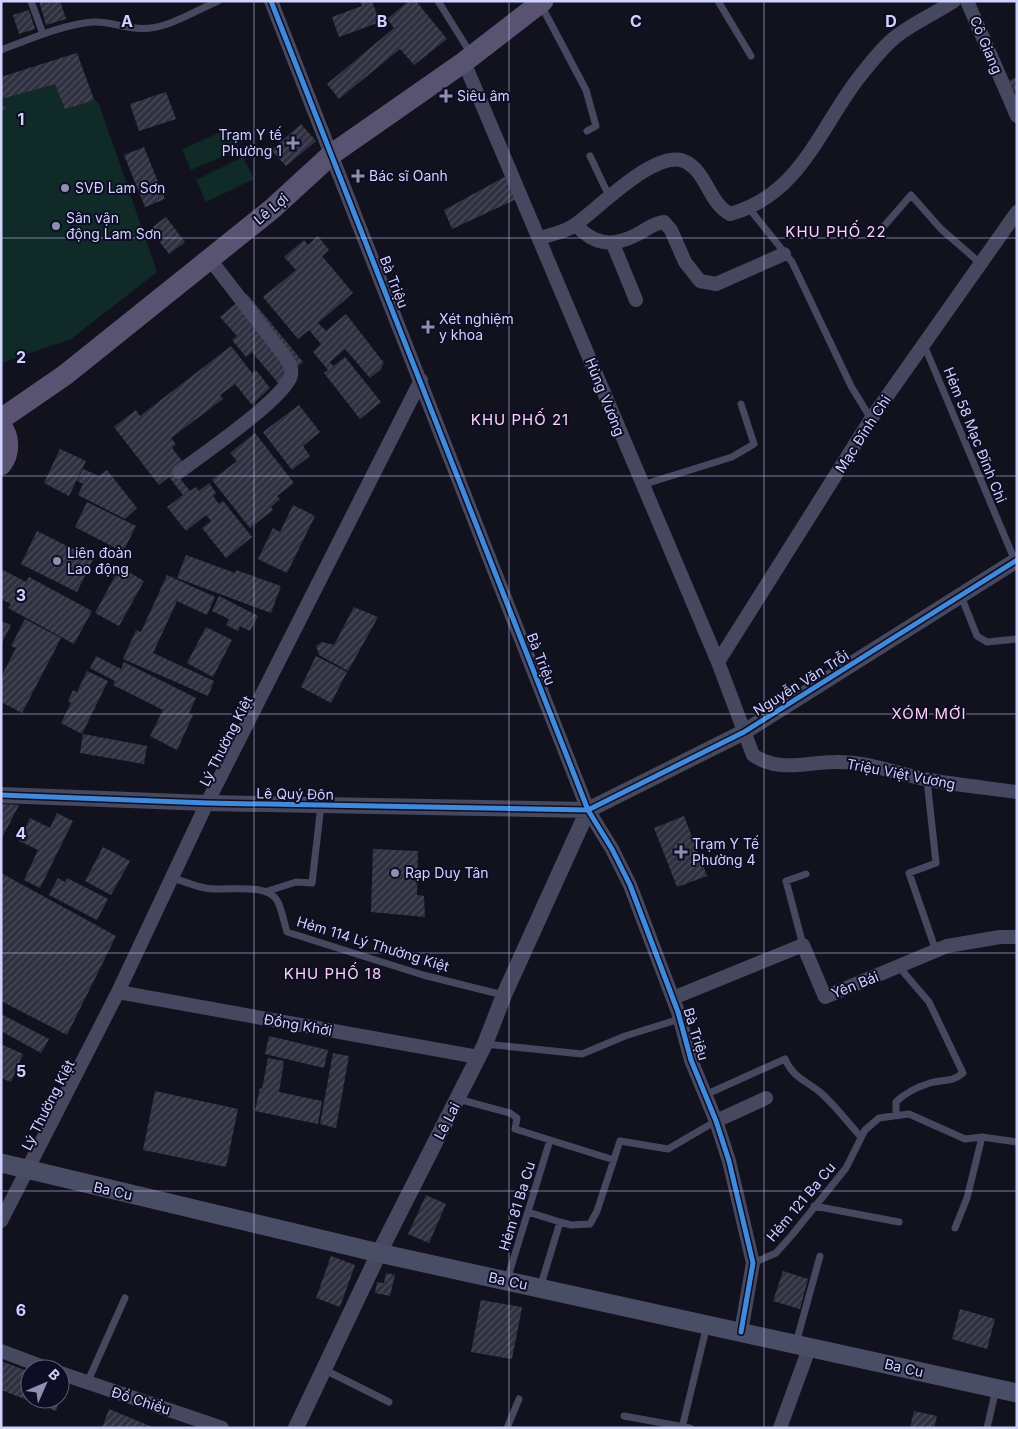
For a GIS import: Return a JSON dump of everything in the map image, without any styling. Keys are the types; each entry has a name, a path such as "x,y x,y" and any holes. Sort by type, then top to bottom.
{"main road":[{"name":"Lê Lợi","path":"1,419 65,374 272,209 332,154 468,59 540,2"},
{"path":"1,426 8,440 7,451 1,465"},
{"name":"Ba Cu","path":"1,1163 28,1171 379,1253 1017,1393"}],"street":[{"name":"Bà Triệu","path":"271,1 588,810 612,849 630,885 680,1019 691,1060 716,1121 729,1161 753,1263 741,1332"},
{"path":"540,238 564,231 576,225 609,196 644,171 678,158 688,162 716,205 730,214 748,207 778,190 798,171 857,79 898,35 954,1"},
{"name":"Cô Giang","path":"967,1 1017,116"},
{"name":"Hùng Vương","path":"468,59 641,485 718,662 744,732"},
{"name":"Mạc Đĩnh Chi","path":"718,662 871,419 1017,212"},
{"path":"576,225 583,233 594,240 613,244 635,235 656,222 664,222 671,230 685,262 700,281 716,284 784,254"},
{"path":"613,244 636,300"},
{"path":"179,472 276,395 291,377 292,370 283,354 209,258"},
{"name":"Lý Thường Kiệt","path":"1,1221 118,992 207,803 421,380"},
{"name":"Nguyễn Văn Trỗi","path":"588,810 744,732 1016,560"},
{"name":"Triệu Việt Vương","path":"744,732 753,755 774,766 834,762 854,763 881,767 927,780 1017,792"},
{"name":"Lê Quý Đôn","path":"1,795 321,806 588,810"},
{"name":"Lê Lai","path":"296,1428 379,1253 481,1051 504,995 588,810"},
{"name":"Yên Bái","path":"803,945 825,997 947,946 1000,936 1017,937"},
{"path":"672,998 803,945"},
{"name":"Đồng Khởi","path":"118,992 481,1051"},
{"path":"716,1121 766,1098"},
{"path":"780,1428 803,1345"},
{"path":"1,1351 22,1359"},
{"name":"Đồ Chiểu","path":"70,1377 222,1428"}],"lane":[{"path":"31,1 42,34"},
{"path":"1,50 59,28 94,22 113,23 136,29 163,26 218,1"},
{"path":"438,1 468,59"},
{"path":"718,1 751,56"},
{"path":"540,2 586,90 596,126 587,131"},
{"path":"590,156 609,196"},
{"path":"885,225 912,195 941,228 980,263"},
{"path":"748,207 792,262 851,386 871,419"},
{"name":"Hẻm 58 Mạc Đĩnh Chi","path":"924,345 947,396 997,521 1016,560"},
{"path":"641,485 732,457 754,444 741,404"},
{"path":"961,596 977,636 987,642 1017,638"},
{"path":"927,780 936,863 909,873 936,951"},
{"path":"171,877 205,888 234,890 251,888 268,892 296,882 312,883 321,806"},
{"path":"803,945 786,881 806,874"},
{"name":"Hẻm 114 Lý Thường Kiệt","path":"268,892 278,901 287,932 423,975 504,995"},
{"path":"896,1115 896,1102 903,1094 930,1083 954,1080 963,1074 929,1002 899,967"},
{"path":"481,1051 582,1054 625,1036 680,1019"},
{"path":"706,1095 785,1059 791,1072 820,1091 838,1109 860,1137"},
{"path":"458,1098 510,1113 517,1118 515,1129 614,1160"},
{"name":"Hẻm 121 Ba Cu","path":"753,1263 776,1253 846,1168 860,1137 879,1118 909,1114 965,1139 982,1136 1017,1142"},
{"path":"528,1212 571,1225 590,1224 597,1211 620,1141 668,1149 716,1121"},
{"path":"955,1228 968,1198 982,1136"},
{"name":"Hẻm 81 Ba Cu","path":"507,1280 550,1140"},
{"path":"814,1206 899,1222"},
{"path":"540,1288 560,1222"},
{"path":"803,1345 820,1256"},
{"path":"87,1383 126,1298"},
{"path":"624,1416 685,1427 707,1325"},
{"path":"324,1370 389,1402"},
{"path":"987,1428 996,1389"},
{"path":"507,1428 518,1399"}],"green space":[{"name":"SVĐ Lam Sơn","path":"77,53 94,99 99,104 157,272 71,339 1,363 1,77"},
{"path":"230,128 240,149 191,170 182,149"},
{"path":"243,157 254,179 206,202 196,180"}],"building":[{"path":"39,1 60,1 66,19 46,25"},
{"path":"360,1 372,1 380,22 339,37 332,17 362,6"},
{"path":"409,1 416,1 447,39 414,65 400,49 339,99 327,84 394,28 387,19"},
{"path":"29,10 35,29 19,34 13,15"},
{"path":"77,53 94,100 65,109 55,84 1,99 1,77"},
{"path":"1017,77 1017,95 1009,81"},
{"path":"166,92 176,119 139,131 130,104"},
{"path":"1,99 5,109 1,110"},
{"path":"301,124 316,141 286,166 271,150"},
{"path":"144,147 165,199 145,207 124,155"},
{"path":"510,174 521,197 452,229 444,210"},
{"path":"166,217 185,242 169,254 150,229"},
{"path":"318,236 329,250 322,256 353,293 318,323 326,331 346,314 384,363 380,370 370,378 345,349 330,362 333,366 345,357 381,402 360,419 324,373 328,370 313,352 321,344 309,330 298,339 263,297 296,270 284,257 304,240 308,245"},
{"path":"247,294 303,362 278,383 252,352 246,357 232,340 237,336 220,317"},
{"path":"231,346 252,373 256,370 270,388 252,405 235,384 220,395 223,399 171,438 176,444 172,448 185,465 175,472 190,491 196,487 199,491 209,483 216,493 213,496 219,504 223,501 252,537 226,558 202,528 211,521 206,515 186,531 167,507 183,495 169,477 159,485 114,427 136,410 140,416"},
{"path":"299,405 320,432 303,446 310,456 292,470 263,432"},
{"path":"255,433 294,483 277,496 280,499 271,507 273,510 250,528 212,480 237,461 230,453"},
{"path":"60,449 86,461 69,496 44,483"},
{"path":"83,469 99,476 107,470 137,508 125,519 78,495 83,484 77,481"},
{"path":"87,502 136,526 123,552 75,527"},
{"path":"293,505 315,516 287,573 258,559 273,528 280,532"},
{"name":"Liên đoàn Lao động","path":"37,531 93,559 77,592 21,564"},
{"path":"186,555 235,573 236,570 281,586 271,613 177,578"},
{"path":"120,567 144,581 119,626 95,613"},
{"path":"1,569 26,582 29,577 92,611 74,644 8,608 11,604 1,599"},
{"path":"167,575 215,597 207,615 177,601 153,653 214,681 208,696 123,659 136,630 141,632"},
{"path":"219,596 258,616 250,631 240,626 238,631 226,625 229,619 212,611"},
{"path":"354,607 378,617 348,671 319,655 316,646 322,642 334,645"},
{"path":"25,619 61,638 22,713 1,702 1,677 16,648 11,646"},
{"path":"1,621 11,625 1,645"},
{"path":"206,627 232,640 213,677 187,663"},
{"path":"96,656 121,669 124,662 196,698 189,713 193,715 177,750 150,736 163,710 113,685 115,681 90,668"},
{"path":"316,656 347,672 331,703 301,687"},
{"path":"87,671 108,681 82,734 61,723 71,703 68,701 73,690 77,692"},
{"path":"83,734 147,746 144,764 80,753"},
{"path":"1,804 19,805 1,840"},
{"path":"57,813 73,821 40,888 24,880 38,850 19,841 30,818 50,828"},
{"name":"Trạm Y Tế Phường 4","path":"684,816 707,876 677,887 654,828"},
{"path":"103,847 130,861 111,895 85,881"},
{"name":"Rạp Duy Tân","path":"373,849 418,851 417,895 424,896 425,917 371,912"},
{"path":"1,873 116,936 67,1035 1,1001"},
{"path":"58,878 65,882 67,878 108,899 97,920 49,895"},
{"path":"1,1014 49,1039 41,1053 1,1031"},
{"path":"269,1036 328,1050 324,1068 265,1054"},
{"path":"1,1044 23,1054 11,1082 1,1078"},
{"path":"333,1053 349,1056 336,1128 320,1124"},
{"path":"268,1058 284,1061 279,1092 274,1091 322,1101 318,1124 255,1111 260,1088 262,1089"},
{"path":"155,1091 238,1109 226,1167 143,1150"},
{"path":"426,1195 446,1204 429,1243 408,1234"},
{"path":"331,1256 355,1265 340,1307 316,1298"},
{"path":"783,1271 808,1279 800,1309 773,1301"},
{"path":"386,1273 395,1275 390,1296 375,1293 377,1282 384,1283"},
{"path":"481,1300 522,1307 512,1359 471,1352"},
{"path":"960,1309 995,1319 987,1349 952,1339"},
{"path":"1,1361 20,1368 20,1397 1,1390"},
{"path":"109,1409 155,1428 102,1428"},
{"path":"914,1411 937,1416 934,1428 910,1428"}],"cycle path":[{"path":"271,1 588,810 612,849 630,885 678,1012 691,1060 716,1121 729,1161 753,1263 741,1332"},
{"path":"1,795 207,803 588,810 744,732 1017,560"}],"place":[{"name":"Siêu âm","path":"446,96"},
{"name":"Trạm Y tế Phường 1","path":"293,143"},
{"name":"Bác sĩ Oanh","path":"358,176"},
{"name":"SVĐ Lam Sơn","path":"65,188"},
{"name":"Sân vận động Lam Sơn","path":"56,226"},
{"name":"Xét nghiệm y khoa","path":"428,327"},
{"name":"Liên đoàn Lao động","path":"57,561"},
{"name":"Trạm Y Tế Phường 4","path":"681,852"},
{"name":"Rạp Duy Tân","path":"395,873"}],"district":[{"name":"KHU PHỐ 22","path":"836,232"},
{"name":"KHU PHỐ 21","path":"520,420"},
{"name":"XÓM MỚI","path":"929,714"},
{"name":"KHU PHỐ 18","path":"333,974"}]}
